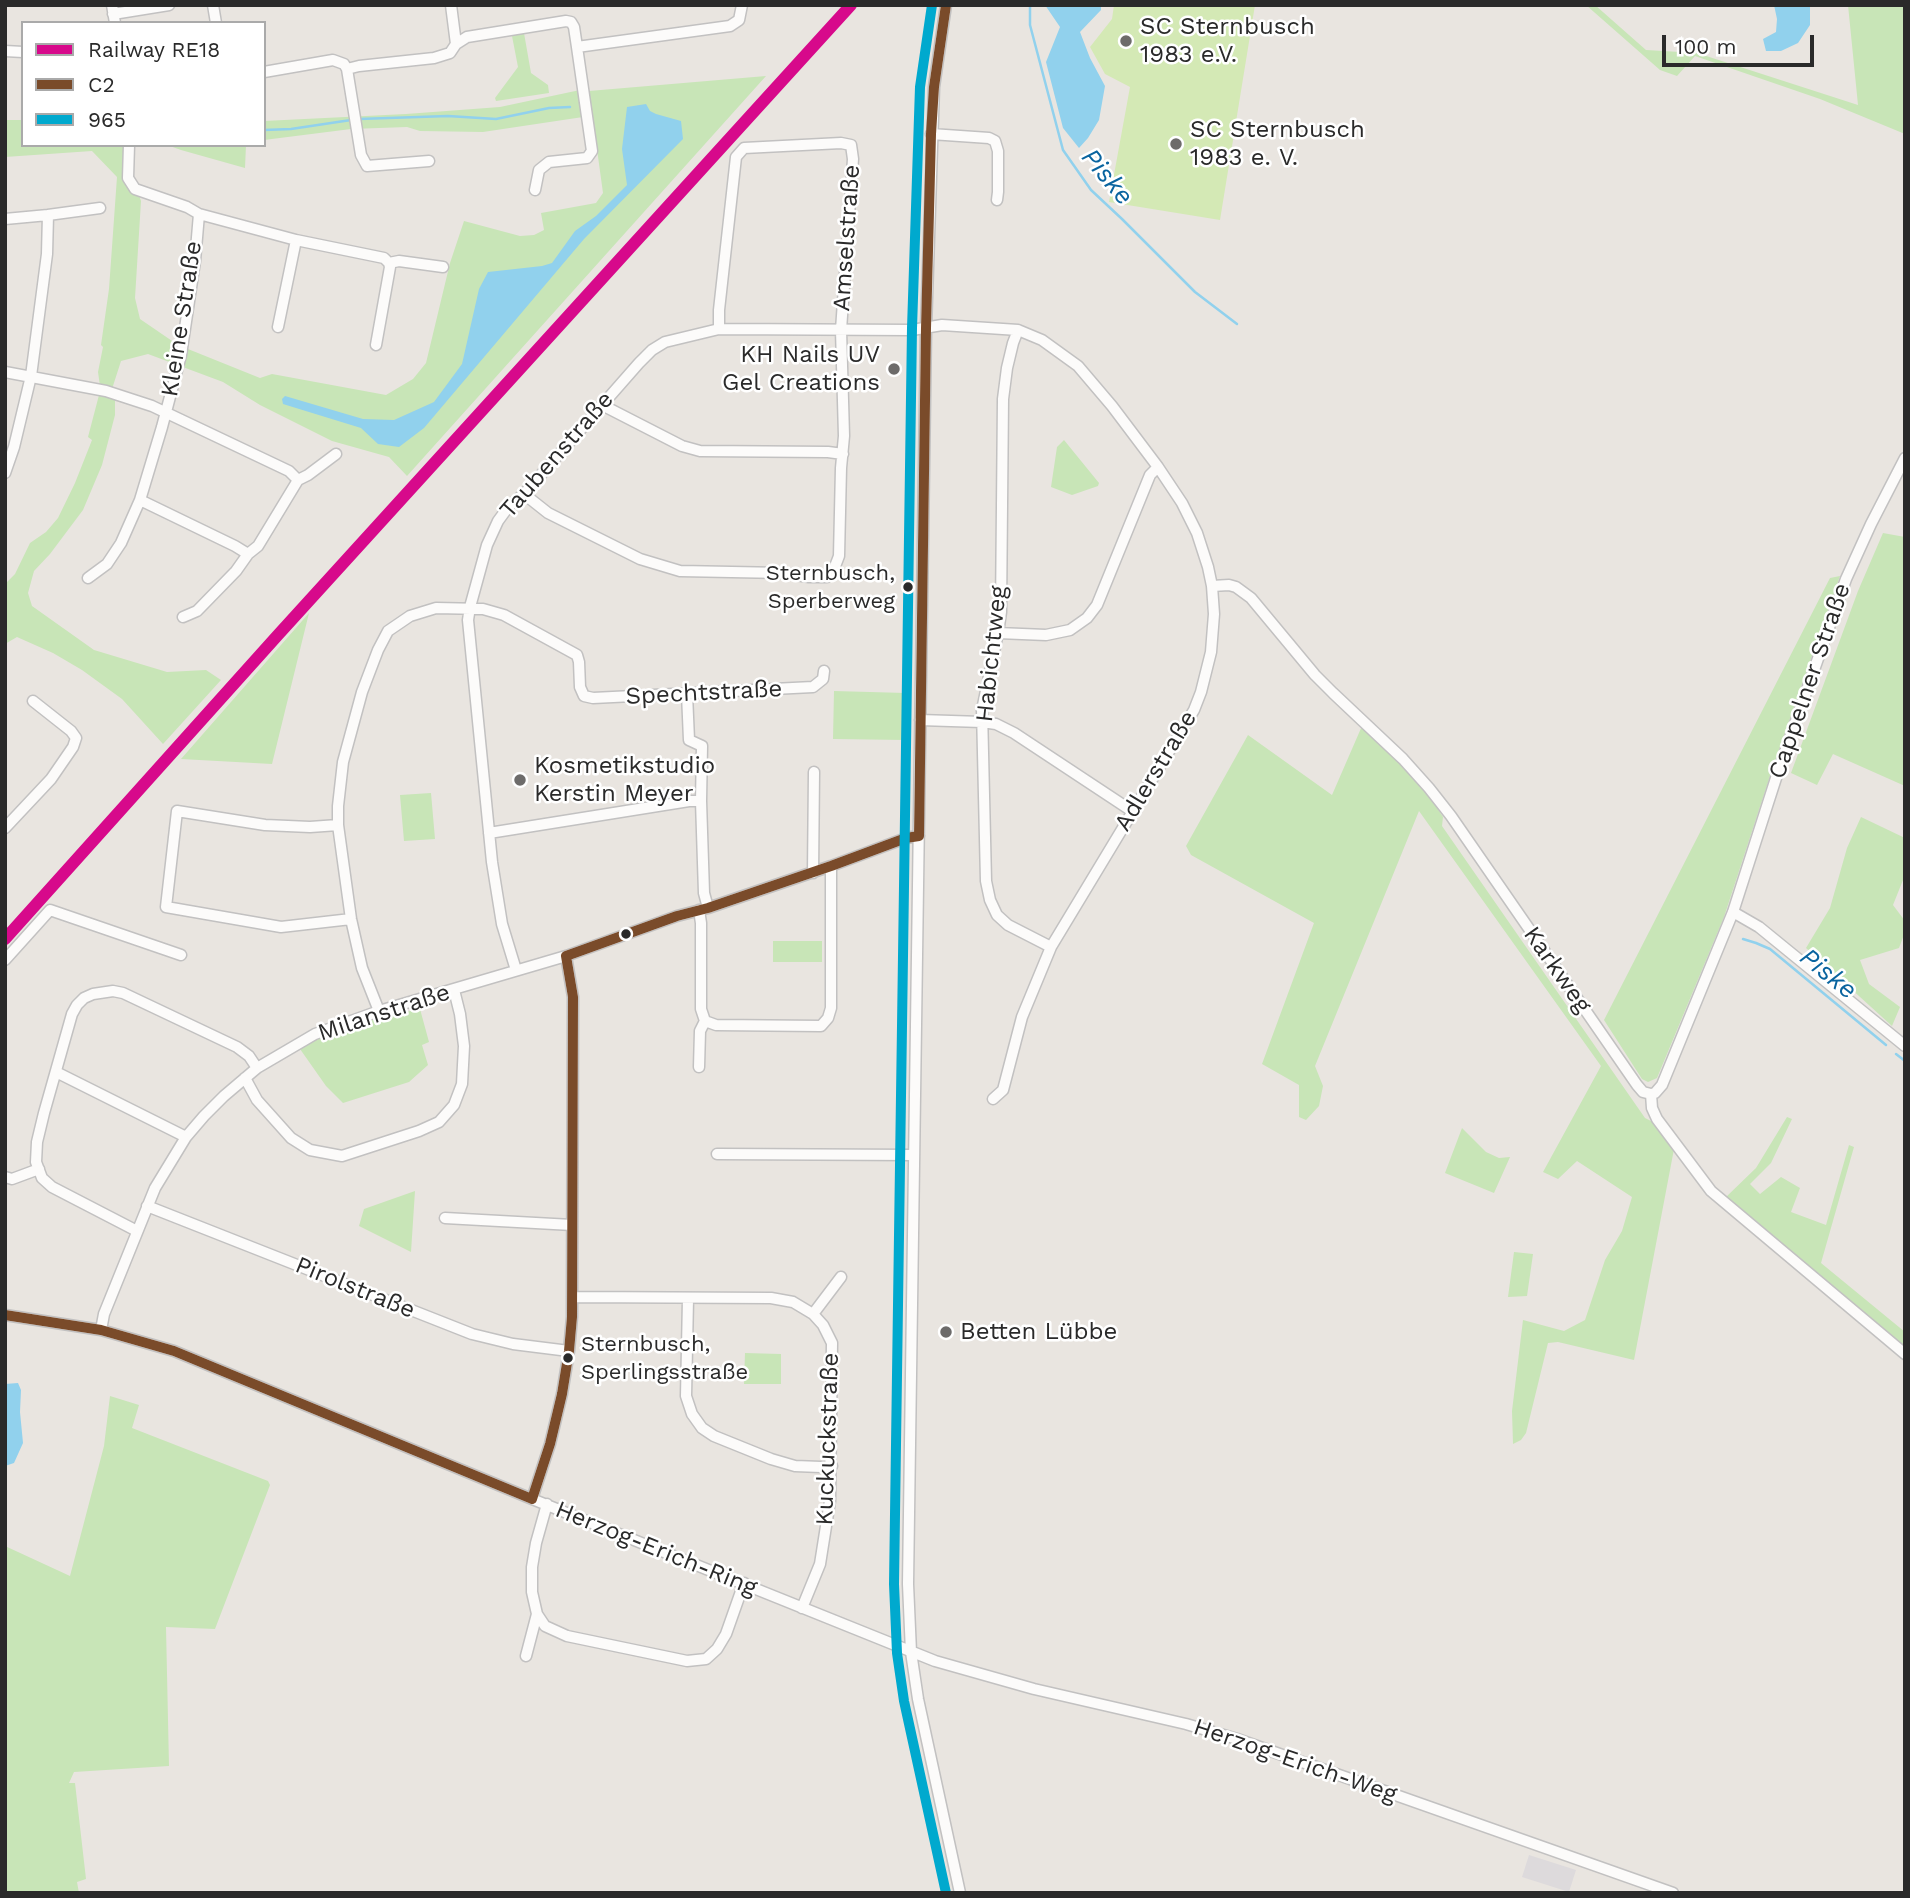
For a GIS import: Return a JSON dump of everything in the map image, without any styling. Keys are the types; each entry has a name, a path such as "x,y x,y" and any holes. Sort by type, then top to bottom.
{"street":[{"path":"113,14 169,5"},
{"path":"451,5 456,44"},
{"path":"577,47 730,26 739,20 742,5"},
{"path":"946,5 934,87 931,134 926,328 908,1584 911,1652 925,1737 960,1893"},
{"path":"347,69 434,58 450,53 456,44 467,37 571,22 574,27 592,150 587,158 549,162 538,170 535,190"},
{"path":"266,72 333,60 344,64 361,155 367,166 429,161"},
{"path":"931,134 989,138 995,141 998,151 997,200"},
{"name":"Amselstraße","path":"719,330 736,157 744,148 841,143 851,145 853,159 841,330"},
{"name":"Kleine Straße","path":"88,578 107,564 121,542 140,500 181,355 195,261 199,214 135,188 128,177 129,147"},
{"path":"5,219 100,208"},
{"path":"199,214 296,240 384,258 389,263"},
{"path":"5,473 31,376 47,254 48,215"},
{"path":"278,327 296,240"},
{"path":"389,263 399,261 443,267"},
{"path":"376,345 389,263"},
{"name":"Adlerstraße","path":"926,328 942,325 1018,330 1042,340 1077,366 1112,406 1182,503 1197,533 1212,586 1214,614 1211,652 1201,692 1184,730 1051,947 1022,1017 1003,1090 993,1099"},
{"name":"Taubenstraße","path":"516,970 502,924 489,833 468,620 482,561 498,521 652,349 666,342 719,330 926,328"},
{"path":"524,494 548,513 585,532 640,559 680,571 783,573 827,577 834,569 839,556 844,436 841,330"},
{"name":"Habichtweg","path":"1018,330 1007,368 1003,399 999,633 982,710 986,881 990,900 998,915 1008,925 1051,947"},
{"name":"Kleine Straße","path":"5,372 106,391 167,412"},
{"path":"602,405 682,446 700,451 843,454"},
{"path":"167,412 289,471 298,480"},
{"path":"183,617 197,611 258,546 298,480 336,454"},
{"name":"Cappelner Straße","path":"1651,1094 1662,1085 1733,912 1777,775 1846,579 1905,458"},
{"path":"999,633 1046,635 1070,630 1087,618 1097,605 1150,475 1158,467"},
{"path":"140,500 248,554"},
{"name":"Karkweg","path":"1212,586 1236,587 1251,598 1315,675 1403,759 1429,788 1637,1086 1643,1092 1651,1094 1652,1108 1657,1119 1711,1191 1905,1353"},
{"path":"379,1011 362,968 351,919 338,825 342,762 362,692 388,631 410,616 436,608 470,607"},
{"name":"Spechtstraße","path":"470,607 504,615 577,655 580,687 584,696 593,698 813,687 823,679 824,671"},
{"path":"687,694 689,740 702,746 704,893 701,923 701,1009 705,1021 700,1031 699,1067"},
{"path":"5,828 51,779 74,747 76,738 33,701"},
{"path":"920,720 996,724 1014,733 1132,811"},
{"path":"813,873 814,772"},
{"path":"489,833 701,801"},
{"path":"338,825 265,825 177,811 166,907 281,927 351,919"},
{"name":"Milanstraße","path":"101,1331 104,1314 155,1188 186,1137 224,1096 257,1068 315,1034 379,1011 566,956 677,916 813,873 906,838 919,836"},
{"path":"705,1021 716,1025 821,1026 828,1018 831,1008 831,866"},
{"path":"5,960 50,909 181,955"},
{"path":"1733,912 1759,927 1905,1046"},
{"path":"532,1499 553,1431 569,1351 572,1297 573,997 566,956"},
{"path":"245,1078 257,1100 291,1138 310,1150 342,1156 419,1131 439,1122 454,1105 461,1084 464,1046 454,990"},
{"path":"137,1231 52,1187 42,1178 39,1170 35,1154 37,1142 55,1072 77,1005 93,994 113,991 123,993 237,1046 249,1056 257,1068"},
{"path":"55,1072 186,1137"},
{"path":"717,1154 914,1155"},
{"path":"5,1177 12,1179 39,1170"},
{"name":"Pirolstraße","path":"147,1206 472,1334 513,1344 569,1351"},
{"path":"446,1218 572,1225"},
{"path":"572,1297 771,1298 793,1302 813,1314 841,1277"},
{"path":"688,1298 686,1396 692,1414 702,1428 714,1436 771,1460 795,1465 832,1466"},
{"name":"Kuckuckstraße","path":"802,1608 820,1564 830,1501 832,1466 832,1343 813,1314"},
{"name":"Herzog-Erich-Ring","path":"5,1315 101,1331 174,1351 911,1652"},
{"path":"547,1504 536,1543 532,1592 537,1614 545,1626 567,1636 687,1661 706,1659 718,1649 726,1634 744,1583"},
{"path":"526,1656 537,1614"},
{"name":"Herzog-Erich-Weg","path":"911,1652 1034,1689 1186,1724 1237,1739 1673,1893"}],"shaded area":[{"path":"1529,1855 1576,1870 1569,1892 1522,1877"}],"green space":[{"name":"SC Sternbusch 1983 e. V.","path":"1114,5 1255,5 1220,220 1109,202 1130,87 1105,74 1090,47 1112,19"},
{"path":"1586,5 1595,5 1646,50 1697,53 1858,105 1848,5 1905,5 1905,134 1820,99 1695,56 1677,76 1660,70"},
{"path":"524,33 531,73 548,85 549,93 496,101 495,98 518,67 512,36"},
{"path":"766,76 407,476 389,457 332,441 260,405 223,382 148,354 121,361 112,389 100,386 98,372 109,289 117,177 92,151 5,157 5,120 21,120 21,147 134,147 133,177 141,201 135,298 140,319 178,345 260,378 272,374 386,395 413,379 426,363 450,263 464,221 520,236 534,235 544,230 541,213 596,203 603,193 589,91"},
{"path":"580,90 583,117 483,132 420,131 407,127 351,129 266,140 266,121 500,107"},
{"path":"173,147 246,147 245,168"},
{"path":"99,395 115,399 115,415 102,465 83,510 34,571 28,593 32,606 94,650 167,672 206,670 221,680 163,744 122,699 82,670 17,637 5,644 5,584 15,574 30,543 46,532 58,518 92,440 88,437"},
{"path":"1064,440 1099,483 1098,486 1072,495 1051,487 1057,447"},
{"path":"1883,533 1905,537 1905,786 1833,754 1817,785 1791,773 1858,591"},
{"path":"1840,576 1724,917 1657,1078 1648,1082 1642,1079 1604,1020 1830,578"},
{"path":"309,613 272,764 181,759"},
{"path":"834,691 906,693 905,740 833,739"},
{"path":"1362,726 1430,797 1443,817 1442,826 1645,1118 1653,1122 1674,1149 1634,1360 1558,1342 1548,1343 1526,1433 1521,1440 1513,1444 1512,1411 1523,1320 1564,1331 1585,1320 1605,1260 1622,1231 1632,1197 1577,1161 1558,1179 1543,1172 1601,1066 1419,811 1315,1066 1323,1086 1319,1106 1306,1120 1299,1117 1299,1085 1262,1064 1314,923 1191,855 1186,846 1248,735 1332,795"},
{"path":"431,793 435,839 404,841 400,795"},
{"path":"1861,817 1905,838 1905,875 1893,905 1905,921 1905,932 1899,948 1860,960 1869,984 1900,1007 1892,1026 1806,948 1830,908 1847,848"},
{"path":"773,941 822,941 822,962 773,962"},
{"path":"420,1009 429,1042 422,1045 428,1065 409,1082 343,1103 326,1086 300,1049 318,1038 380,1017"},
{"path":"1787,1117 1792,1119 1771,1163 1750,1184 1760,1194 1781,1177 1800,1188 1791,1212 1826,1225 1849,1145 1854,1147 1821,1263 1905,1332 1905,1347 1726,1197 1756,1168"},
{"path":"1462,1128 1486,1152 1499,1158 1510,1157 1494,1193 1445,1173"},
{"path":"415,1191 411,1252 359,1226 364,1209"},
{"path":"1514,1252 1533,1254 1527,1296 1508,1297"},
{"path":"745,1353 781,1354 781,1384 744,1384"},
{"path":"110,1396 139,1405 132,1428 268,1481 270,1485 215,1629 166,1627 169,1766 74,1772 69,1783 75,1783 86,1879 77,1882 79,1893 5,1893 5,1546 70,1576 104,1446"}],"water":[{"path":"1045,5 1101,5 1101,10 1080,32 1105,86 1099,120 1079,148 1063,128 1046,62 1060,27"},
{"path":"1774,5 1810,5 1810,25 1798,43 1781,51 1766,51 1763,39 1776,32"},
{"path":"646,104 650,111 656,114 681,121 683,139 584,239 424,428 399,447 378,444 361,428 283,404 282,399 285,396 363,419 394,420 434,402 462,364 479,289 488,272 552,263 575,231 596,216 627,185 622,149 627,107"},
{"path":"18,1383 21,1390 23,1443 14,1463 5,1466 5,1384"}],"waterway":[{"name":"Piske","path":"1030,5 1030,25 1063,150 1091,190 1195,292 1237,324"},
{"path":"359,119 448,116 496,119 549,108 570,107"},
{"path":"266,130 351,120"},
{"name":"Piske","path":"1743,939 1770,949 1886,1045"},
{"name":"Piske","path":"1896,1054 1905,1061"}],"rail line":[{"name":"RE18","path":"5,939 851,5"}],"transit line":[{"name":"965","path":"932,5 920,87 912,328 894,1584 897,1653 904,1701 946,1893"},
{"name":"C2","path":"919,836 931,134 934,87 946,5"},
{"name":"C2","path":"566,956 906,838 919,836"},
{"name":"C2","path":"532,1499 550,1444 562,1394 572,1317 573,997 566,956"},
{"name":"C2","path":"5,1315 101,1330 174,1351 532,1499"}],"place":[{"name":"SC Sternbusch 1983 e.V.","path":"1126,41"},
{"name":"SC Sternbusch 1983 e. V.","path":"1176,144"},
{"name":"KH Nails UV Gel Creations","path":"894,369"},
{"name":"Sternbusch, Sperberweg","path":"908,587"},
{"name":"Kosmetikstudio Kerstin Meyer","path":"520,780"},
{"name":"Betten Lübbe","path":"946,1332"},
{"name":"Sternbusch, Sperlingsstraße","path":"568,1358"}]}
